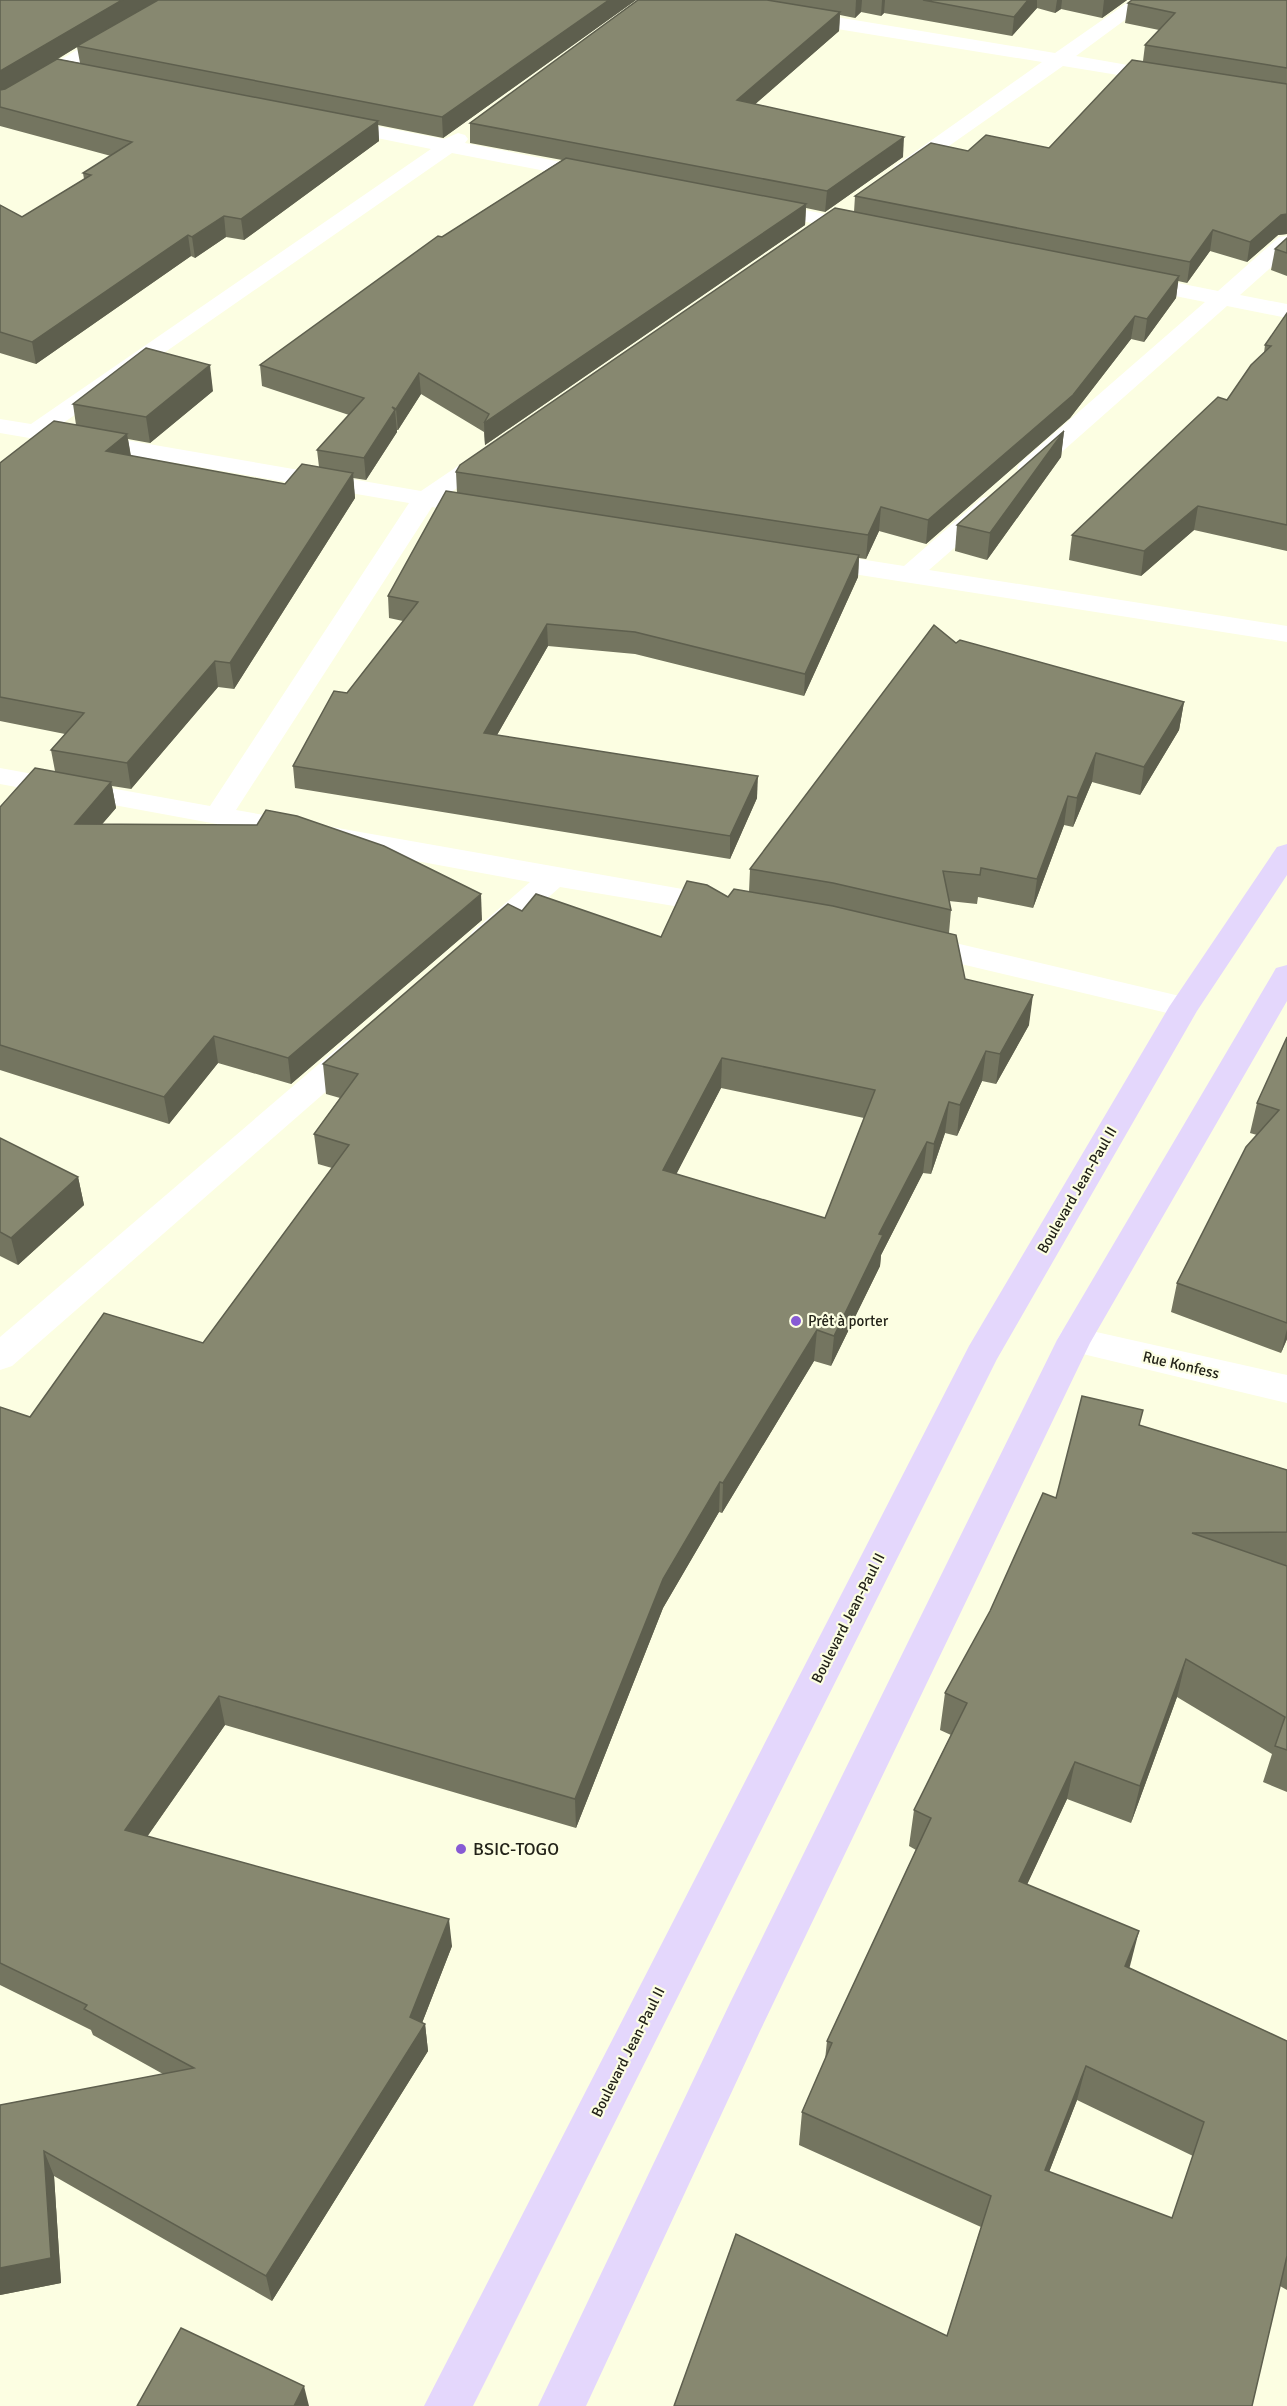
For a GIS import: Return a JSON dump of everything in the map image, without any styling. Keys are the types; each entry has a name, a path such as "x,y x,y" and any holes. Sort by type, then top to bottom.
{"main road":[{"name":"Boulevard Jean-Paul II","path":"448,2406 981,1355 1184,1007 1287,853"},
{"path":"562,2406 745,2017 1074,1340 1287,975"}],"street":[{"path":"0,103 176,0"},
{"path":"886,180 1143,0"},
{"path":"779,14 1184,80"},
{"path":"58,70 81,74"},
{"path":"310,119 622,180"},
{"path":"35,432 477,125"},
{"path":"737,203 887,232"},
{"path":"810,234 849,207"},
{"path":"910,574 1287,242"},
{"path":"1118,278 1287,311"},
{"path":"0,426 424,500 507,512"},
{"path":"219,814 424,500 511,440"},
{"path":"791,556 1287,634"},
{"path":"0,776 219,814 554,877 750,910"},
{"path":"465,954 554,877"},
{"path":"888,937 1184,1007"},
{"path":"0,1357 375,1032"},
{"name":"Rue Konfess","path":"1074,1340 1287,1389"}],"building":[{"path":"0,0 122,0 0,71"},
{"path":"158,0 609,0 442,117 77,46"},
{"path":"638,0 767,0 840,12 737,100 904,137 827,191 470,123"},
{"path":"923,0 1028,0 1014,17"},
{"path":"1132,0 1287,0 1287,68 1145,45 1175,13 1128,3"},
{"path":"57,59 378,121 241,219 224,216 192,237 188,235 32,342 0,332 0,205 22,217 91,175 83,173 132,142 0,107 0,90"},
{"path":"1132,60 1287,84 1287,214 1281,215 1250,242 1213,230 1190,262 855,196 931,143 968,151 986,135 1049,148"},
{"path":"566,158 806,204 484,423 489,414 419,373 396,409 392,407 395,410 364,458 317,450 364,398 260,365 438,236 442,237"},
{"path":"835,208 1179,276 1147,319 1135,316 1073,395 928,520 881,507 868,535 456,472 460,465"},
{"path":"1287,238 1287,253 1275,249"},
{"path":"1287,313 1287,525 1198,506 1144,551 1072,535 1218,397 1227,400 1251,365 1271,346 1265,345"},
{"path":"146,348 210,365 146,417 73,404"},
{"path":"54,421 127,434 106,451 285,484 302,464 353,473 230,663 215,661 127,763 51,750 84,713 0,697 0,463"},
{"path":"1064,431 990,533 957,525"},
{"path":"446,491 859,555 805,674 635,632 547,624 484,733 758,776 730,836 293,766 334,691 347,693 418,602 388,596"},
{"path":"934,625 956,643 960,640 1184,702 1144,767 1096,753 1077,798 1068,796 1037,879 981,868 980,875 943,871 951,910 833,883 750,869"},
{"path":"35,768 111,782 75,824 257,825 266,810 297,816 384,846 481,894 288,1058 214,1036 164,1097 0,1045 0,807"},
{"path":"687,881 707,885 728,897 734,889 833,906 956,935 965,979 1033,995 1000,1054 986,1051 960,1105 949,1102 934,1144 927,1142 879,1234 883,1235 834,1336 817,1330 723,1483 720,1482 663,1579 575,1799 219,1696 125,1830 449,1919 410,2017 425,2024 266,2276 44,2151 51,2258 0,2268 0,2105 194,2068 84,2009 87,2005 0,1963 0,1407 30,1417 104,1313 203,1343 349,1145 314,1134 358,1074 323,1064 508,904 522,911 536,894 661,937","holes":["722,1058 875,1090 825,1218 663,1170"]},
{"path":"1287,1037 1287,1323 1177,1283 1246,1147 1279,1110 1257,1103"},
{"path":"0,1138 78,1177 11,1238 0,1232"},
{"path":"1082,1396 1143,1410 1139,1425 1287,1470 1287,1532 1192,1533 1287,1566 1287,1750 1275,1746 1285,1717 1186,1659 1140,1786 1075,1762 1019,1881 1139,1931 1125,1966 1287,2041 1287,2256 1252,2406 674,2406 736,2234 947,2336 991,2196 802,2112 832,2043 827,2041 931,1818 914,1810 967,1703 945,1693 990,1611 1043,1493 1056,1498","holes":["1086,2066 1204,2122 1172,2218 1045,2170"]},
{"path":"181,2328 304,2386 294,2406 137,2406"}],"place":[{"name":"Prêt à porter","path":"796,1321"},
{"name":"BSIC-TOGO","path":"461,1849"}]}
